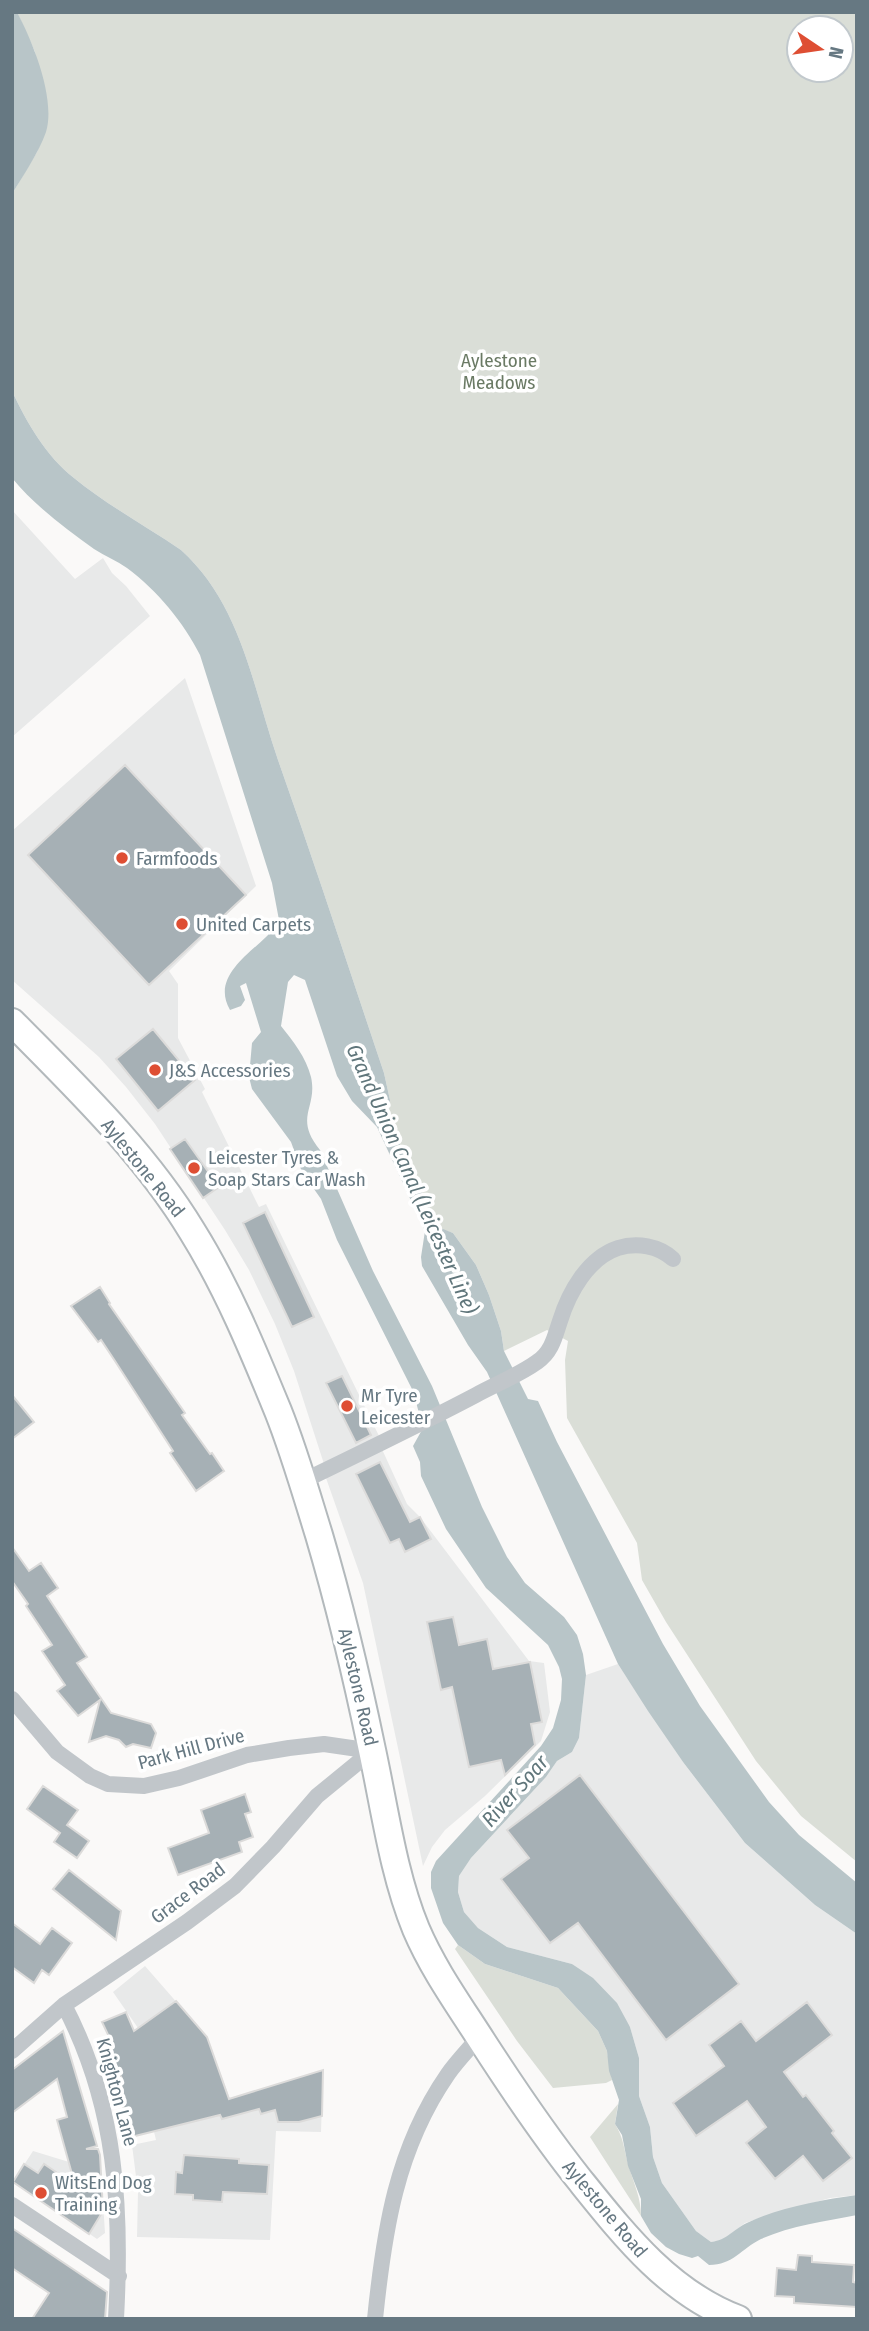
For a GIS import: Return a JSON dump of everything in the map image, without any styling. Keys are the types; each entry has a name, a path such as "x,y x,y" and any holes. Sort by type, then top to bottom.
{"main road":[{"name":"Aylestone Road","path":"12,1022 144,1163 192,1230 232,1305 279,1414 303,1481 342,1614 391,1844 415,1926 440,1975 542,2134 630,2243 673,2283 724,2314 738,2319"}],"street":[{"path":"303,1481 539,1361 555,1340 560,1319 577,1282 594,1263 618,1248 643,1245 662,1249 673,1259"},
{"name":"Park Hill Drive","path":"12,1699 57,1752 90,1776 108,1784 144,1786 179,1778 247,1755 289,1748 324,1744 373,1751"},
{"name":"Grace Road","path":"12,2051 64,2005 187,1922 235,1886 317,1796 373,1751"},
{"name":"Knighton Lane","path":"64,2005 80,2035 102,2104 114,2158 118,2209 116,2319"},
{"path":"375,2319 390,2206 408,2152 426,2112 449,2073 479,2037"},
{"path":"12,2205 118,2276"}],"shaded area":[{"path":"12,510 75,579 103,558 112,573 150,616 12,737"},
{"path":"185,678 256,886 169,971 178,984 178,1038 205,1089 202,1092 259,1207 266,1204 380,1438 324,1464 294,1371 275,1324 249,1270 225,1230 155,1124 126,1087 99,1057 12,980 12,831"},
{"path":"381,1447 407,1504 420,1517 529,1661 544,1663 550,1712 541,1741 485,1796 445,1830 432,1847 423,1866 363,1583 326,1478"},
{"path":"618,1664 683,1762 745,1843 815,1905 857,1934 857,2195 830,2198 745,2223 723,2240 711,2242 696,2231 662,2183 653,2157 650,2127 639,2096 639,2058 630,2027 572,1964 507,1947 478,1928 464,1912 458,1892 459,1876 471,1858 546,1777 557,1761 572,1752 579,1738 586,1675"},
{"path":"145,1966 207,2037 230,2099 323,2070 321,2132 276,2131 270,2240 137,2237 138,2192 132,2145 156,2140 149,2111 128,2118 117,2082 158,2063 113,1992"},
{"path":"33,2151 69,2162 100,2156 105,2233 97,2239 13,2182"}],"green space":[{"name":"Aylestone Meadows","path":"17,12 857,12 857,1862 801,1816 756,1761 642,1580 637,1543 567,1418 565,1360 568,1341 547,1330 504,1351 501,1331 476,1265 453,1233 438,1228 388,1119 390,1100 384,1073 243,648 218,595 181,550 100,497 64,469 38,438 12,391 12,194 37,152 46,130 35,52"},
{"path":"458,1945 485,1964 558,1988 598,2031 607,2051 612,2080 606,2083 553,2088 517,2041 455,1949"},
{"path":"618,2104 615,2124 637,2191 641,2216 590,2137"}],"water":[{"path":"12,12 17,12 36,54 45,87 48,119 39,148 12,194"},
{"path":"12,391 38,438 64,469 100,497 181,550 218,595 243,648 384,1073 390,1100 388,1119 438,1227 453,1233 476,1265 501,1331 504,1351 528,1399 538,1401 663,1644 700,1706 769,1802 799,1835 857,1883 857,1934 815,1905 745,1843 683,1762 618,1664 487,1372 422,1266 425,1231 377,1127 352,1101 337,1076 305,980 294,975 288,982 281,1026 302,1056 311,1077 312,1097 307,1121 312,1139 320,1150 373,1271 432,1386 482,1507 507,1557 525,1583 564,1617 577,1635 583,1654 586,1675 579,1738 572,1752 557,1761 546,1777 471,1858 459,1876 458,1892 464,1912 478,1928 507,1947 572,1964 593,1978 617,2003 630,2027 639,2058 639,2096 650,2127 653,2157 662,2183 696,2231 711,2242 717,2241 744,2224 775,2212 857,2195 857,2215 772,2234 731,2259 717,2264 709,2265 698,2256 692,2258 666,2247 651,2233 641,2216 641,2199 628,2166 622,2135 615,2124 619,2100 609,2071 607,2051 598,2031 558,1988 485,1964 458,1945 443,1923 431,1888 431,1872 436,1861 541,1746 553,1728 561,1700 562,1679 559,1667 548,1645 486,1588 446,1529 421,1476 420,1462 413,1446 423,1428 413,1391 337,1240 321,1199 302,1172 291,1142 252,1089 249,1077 252,1043 261,1032 246,983 240,986 245,1000 241,1006 230,1010 225,988 233,969 268,935 279,920 272,883 200,655 178,619 149,586 127,568 94,549 62,525 30,498 12,478"}],"building":[{"name":"Farmfoods","path":"125,765 246,895 149,985 28,855"},
{"name":"J&S Accessories","path":"153,1029 195,1080 158,1111 116,1059"},
{"name":"Leicester Tyres & Soap Stars Car Wash","path":"185,1139 219,1187 203,1198 170,1149"},
{"path":"265,1212 314,1317 292,1327 243,1223"},
{"path":"100,1287 185,1413 182,1415 224,1471 196,1491 101,1340 98,1342 71,1306"},
{"path":"342,1376 371,1435 356,1443 326,1383"},
{"path":"12,1395 34,1422 12,1439"},
{"path":"380,1462 410,1522 420,1517 431,1539 405,1552 399,1539 390,1543 356,1474"},
{"path":"12,1547 29,1571 41,1563 58,1588 47,1596 87,1657 77,1663 111,1713 151,1724 156,1733 151,1748 133,1744 126,1747 119,1740 106,1736 89,1742 100,1700 78,1716 57,1691 65,1685 42,1651 52,1645 12,1581"},
{"path":"453,1617 459,1645 487,1639 493,1669 530,1662 542,1722 531,1724 535,1745 505,1775 501,1760 469,1767 452,1687 441,1690 427,1622"},
{"path":"580,1775 739,1984 666,2040 578,1923 550,1943 501,1879 529,1858 507,1830"},
{"path":"43,1786 78,1810 67,1825 89,1841 77,1858 54,1842 60,1833 27,1809"},
{"path":"245,1794 251,1812 245,1814 253,1837 239,1842 242,1852 178,1875 168,1848 209,1833 201,1810"},
{"path":"69,1870 121,1911 116,1940 53,1889"},
{"path":"12,1923 40,1944 52,1928 72,1943 49,1975 42,1970 34,1983 12,1967"},
{"path":"176,2001 207,2037 229,2099 323,2070 322,2116 299,2122 278,2122 275,2110 261,2114 259,2109 222,2119 220,2115 131,2137 117,2082 122,2079 107,2045 112,2043 102,2022 126,2012 134,2031"},
{"path":"807,2002 832,2035 784,2072 803,2097 806,2095 852,2158 823,2181 803,2156 775,2179 746,2143 766,2127 747,2101 696,2136 673,2103 724,2066 709,2045 741,2021 756,2041"},
{"path":"63,2031 97,2146 86,2149 98,2149 100,2155 103,2211 89,2234 13,2182 24,2164 38,2173 44,2164 75,2185 57,2120 67,2117 57,2079 12,2113 12,2070"},
{"path":"184,2155 239,2159 239,2163 269,2165 267,2194 223,2192 222,2202 193,2200 193,2195 175,2194 176,2172 182,2173"},
{"path":"12,2228 107,2292 105,2319 32,2319 49,2293 12,2268"},
{"path":"798,2255 812,2256 812,2262 854,2265 853,2282 857,2283 857,2307 794,2303 794,2297 775,2296 777,2268 796,2270"}],"place":[{"name":"Farmfoods","path":"122,858"},
{"name":"United Carpets","path":"182,924"},
{"name":"J&S Accessories","path":"155,1070"},
{"name":"Leicester Tyres & Soap Stars Car Wash","path":"194,1168"},
{"name":"Mr Tyre Leicester","path":"347,1406"},
{"name":"WitsEnd Dog Training","path":"41,2193"}],"water label":[{"name":"Grand Union Canal (Leicester Line)","path":"412,1179"},
{"name":"River Soar","path":"515,1791"}]}
